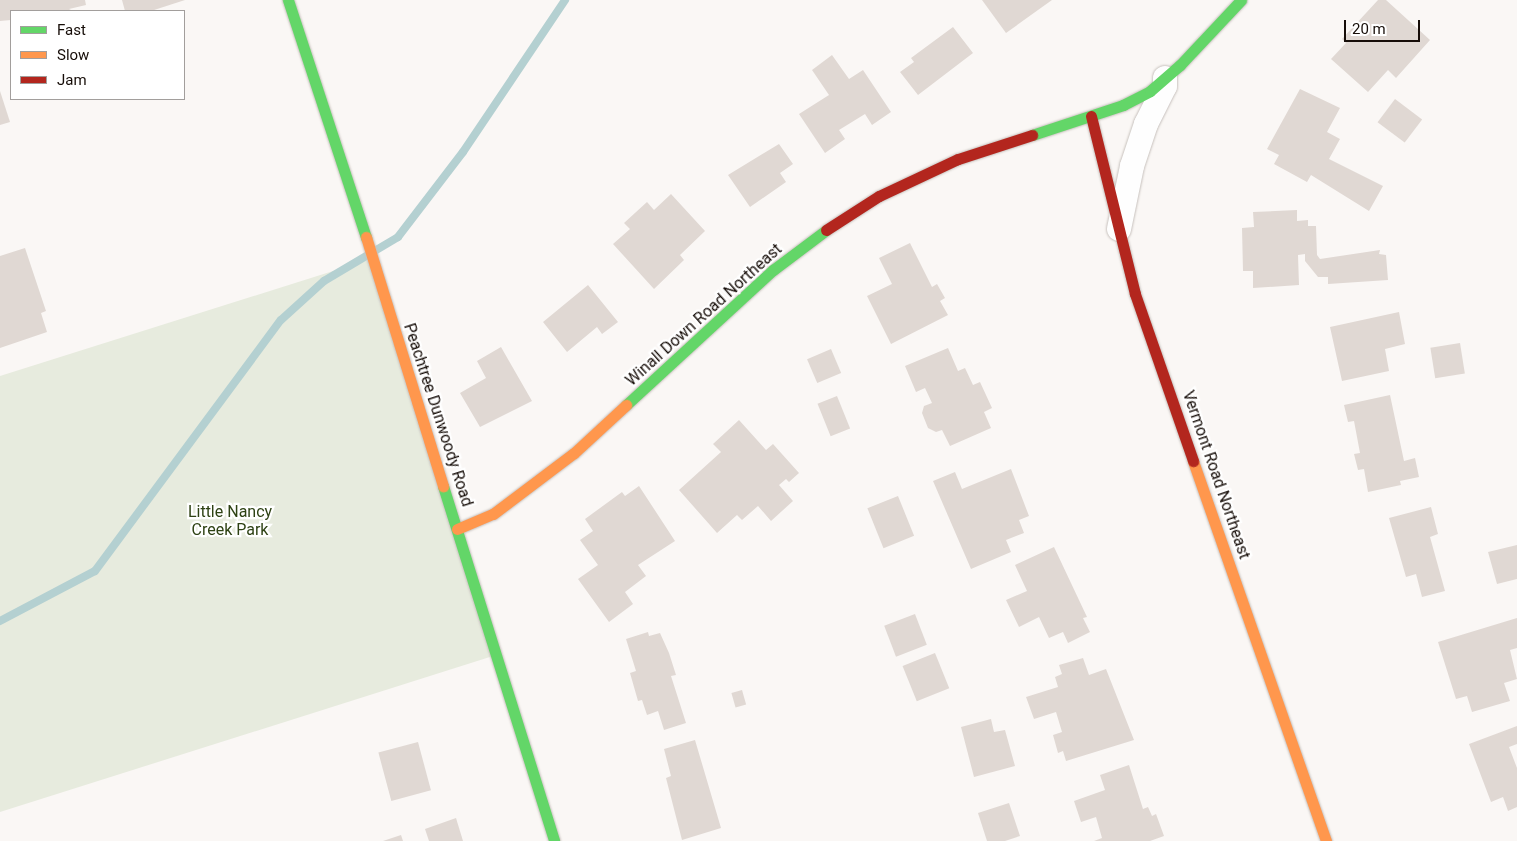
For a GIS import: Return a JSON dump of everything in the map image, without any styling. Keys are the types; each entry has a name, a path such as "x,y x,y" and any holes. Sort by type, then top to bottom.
{"street":[{"name":"Peachtree Dunwoody Road","path":"288,0 359,216 554,841"},
{"name":"Winall Down Road Northeast","path":"456,529 493,514 574,453 773,270 827,229 879,196 958,159 1091,116 1130,102 1150,91 1241,0"},
{"path":"1119,230 1132,166 1146,124 1165,86 1165,78"},
{"name":"Vermont Road Northeast","path":"1091,116 1136,294 1326,841"}],"green space":[{"name":"Little Nancy Creek Park","path":"371,259 493,656 0,812 0,376"}],"building":[{"path":"0,0 85,0 86,5 69,9 71,10 10,10 10,20 0,21"},
{"path":"122,0 185,0 154,10 125,10"},
{"path":"982,0 1052,0 1006,33"},
{"path":"1378,0 1386,0 1430,40 1396,78 1388,70 1368,92 1331,59 1346,43 1342,39"},
{"path":"953,27 973,53 918,95 900,72 914,62 911,58"},
{"path":"832,55 849,79 863,70 891,112 872,125 865,114 839,130 845,139 825,153 799,114 829,95 812,70"},
{"path":"1300,89 1340,108 1327,132 1340,139 1329,159 1383,186 1369,211 1311,175 1307,182 1274,164 1279,155 1267,149"},
{"path":"0,91 10,122 0,125"},
{"path":"1395,99 1422,119 1405,143 1378,122"},
{"path":"779,144 793,164 780,173 786,182 750,207 728,175"},
{"path":"671,194 705,231 680,255 684,260 654,289 613,244 630,229 624,223 647,202 654,210"},
{"path":"1297,210 1297,221 1308,220 1308,226 1316,226 1317,255 1320,259 1380,250 1379,254 1386,255 1388,280 1328,284 1328,277 1318,277 1305,261 1305,254 1298,255 1299,285 1253,288 1253,271 1243,271 1242,228 1254,227 1253,212"},
{"path":"910,243 932,287 937,284 945,298 940,301 948,315 891,344 867,296 892,284 879,258"},
{"path":"25,248 46,311 41,313 47,332 0,348 0,256"},
{"path":"588,285 618,322 602,334 597,327 567,352 543,322"},
{"path":"1399,312 1405,344 1385,349 1389,371 1342,381 1330,327"},
{"path":"1460,343 1465,374 1435,378 1430,348"},
{"path":"501,347 532,401 480,427 460,393 486,378 477,361"},
{"path":"948,348 958,371 965,368 973,385 980,382 992,408 984,412 991,428 950,446 942,430 936,432 928,428 922,413 924,406 932,403 925,388 916,392 905,366"},
{"path":"831,349 841,373 817,383 807,359"},
{"path":"1390,395 1404,461 1415,458 1419,477 1400,481 1401,485 1368,492 1364,469 1358,470 1354,454 1360,453 1354,421 1348,422 1344,405"},
{"path":"837,396 850,428 831,436 818,404"},
{"path":"739,420 766,450 773,444 799,473 789,482 786,479 779,485 793,501 771,521 758,506 742,520 737,515 717,533 679,490 721,452 713,444"},
{"path":"1011,469 1029,516 1019,520 1024,533 1006,540 1011,552 971,569 933,481 955,472 962,489"},
{"path":"639,486 675,541 638,565 646,576 625,592 633,604 609,622 578,579 598,565 580,540 593,531 585,519 622,492 625,496"},
{"path":"898,496 914,536 884,548 867,508"},
{"path":"1431,507 1438,534 1430,537 1445,591 1422,597 1416,574 1406,577 1389,518"},
{"path":"1517,545 1517,579 1497,584 1488,552"},
{"path":"1054,547 1087,617 1083,618 1090,632 1068,643 1063,632 1049,638 1039,617 1019,627 1006,600 1027,591 1015,565"},
{"path":"915,614 927,645 896,657 884,626"},
{"path":"1517,618 1517,648 1510,650 1517,679 1504,683 1510,701 1472,712 1467,696 1456,699 1438,642"},
{"path":"648,632 649,636 660,633 669,653 676,675 671,676 686,723 664,730 658,711 647,715 642,700 638,701 630,673 636,671 626,639"},
{"path":"935,653 949,688 917,701 903,666"},
{"path":"1083,658 1089,675 1106,669 1134,740 1066,761 1063,751 1058,753 1053,735 1062,732 1056,712 1034,719 1026,697 1058,687 1055,677 1062,674 1059,665"},
{"path":"742,690 746,704 736,707 731,693"},
{"path":"991,719 994,732 1005,730 1015,766 974,777 961,727"},
{"path":"1517,726 1517,744 1509,747 1517,768 1517,807 1508,811 1503,797 1491,802 1469,744"},
{"path":"695,740 721,828 682,840 666,778 671,776 664,749"},
{"path":"418,742 431,790 391,801 378,753"},
{"path":"1129,765 1143,809 1148,807 1152,816 1156,814 1164,836 1150,841 1094,841 1102,838 1096,817 1081,822 1074,801 1105,790 1100,775"},
{"path":"1009,803 1020,836 1005,841 987,841 978,813"},
{"path":"456,818 463,841 429,841 425,829"},
{"path":"401,835 403,841 383,841"}],"waterway":[{"path":"0,621 95,571 281,320 324,281 398,237 463,152 565,0"}],"traffic: fast":[{"path":"288,0 366,237"},
{"path":"1032,135 1123,105 1150,91 1180,65 1241,0"},
{"path":"626,405 773,270 826,230"},
{"path":"443,486 554,841"}],"traffic: slow":[{"path":"366,237 443,486"},
{"path":"457,529 493,514 574,453 626,405"},
{"path":"1193,461 1326,841"}],"traffic: jam":[{"path":"1091,116 1135,294 1193,461"},
{"path":"826,230 879,196 958,159 1032,135"}]}
